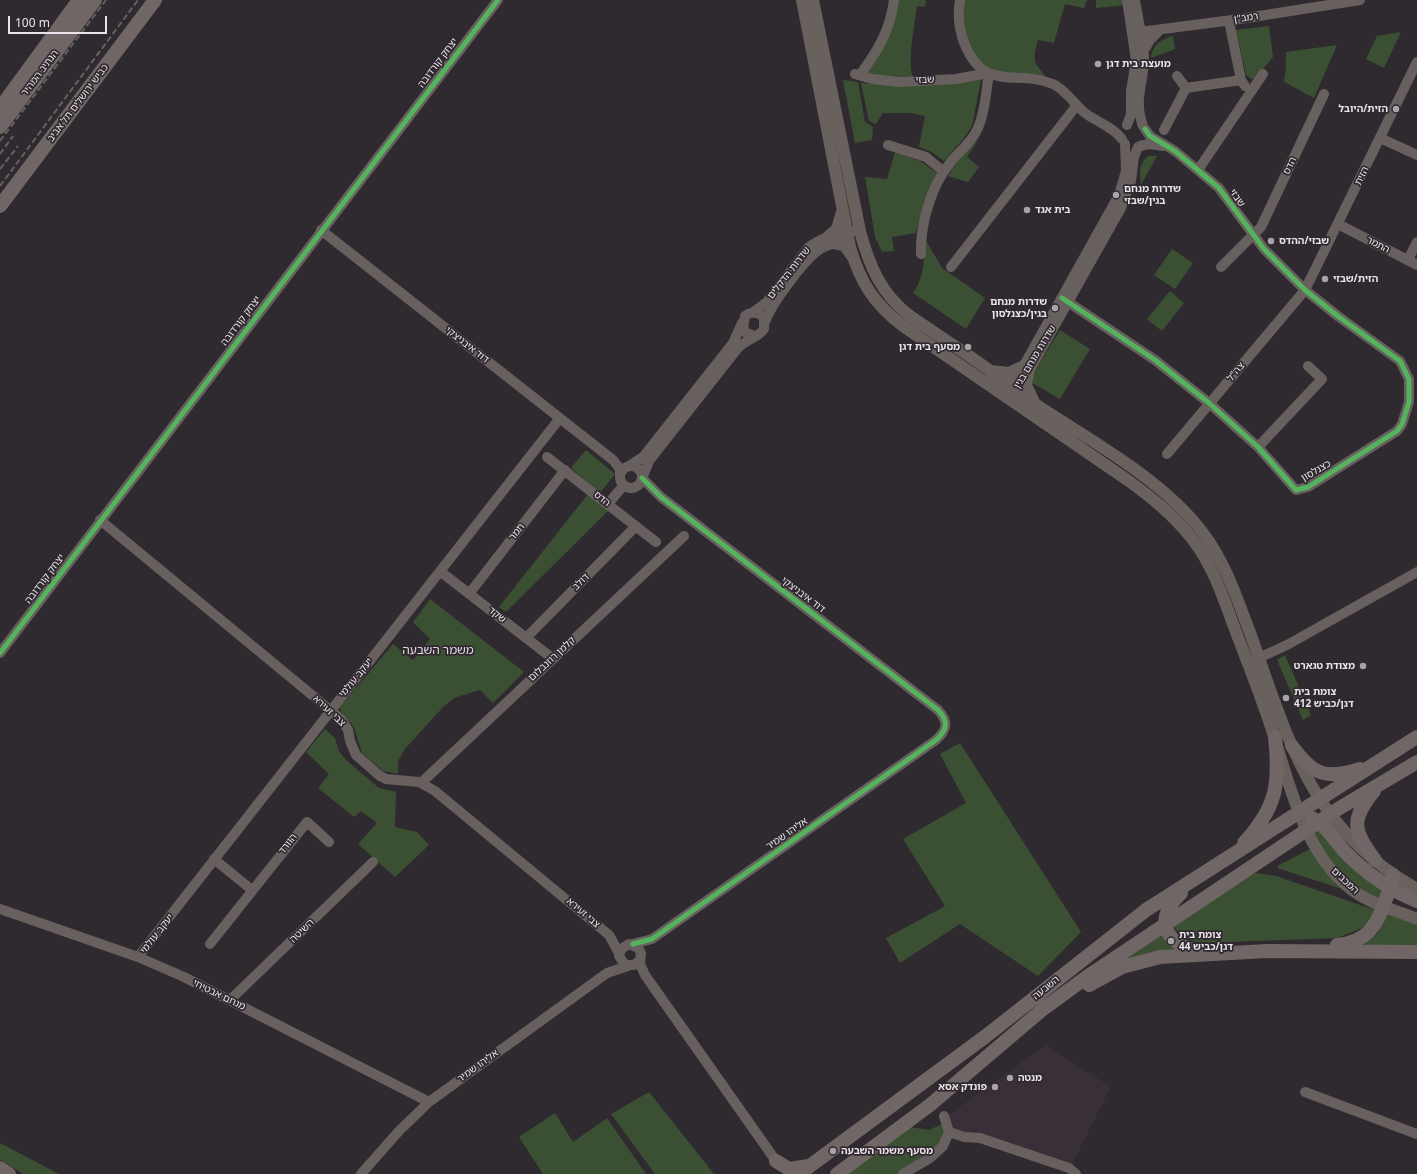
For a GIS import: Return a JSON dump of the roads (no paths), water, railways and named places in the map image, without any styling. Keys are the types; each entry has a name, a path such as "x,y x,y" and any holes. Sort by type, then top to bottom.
{"highway":[{"path":"0,108 79,0"},
{"name":"הנתיב המהיר","path":"0,127 95,0"},
{"name":"כביש ירושלים תל אביב","path":"0,206 155,0"},
{"path":"1233,854 1255,831 1272,804 1277,775 1274,737"},
{"name":"השבעה","path":"804,1170 986,1036 1140,914 1417,737"},
{"path":"1292,746 1314,770 1328,775 1354,771 1376,764"},
{"name":"השבעה","path":"837,1174 930,1105 1043,1009 1165,923 1319,822 1417,762"},
{"path":"1374,860 1358,834 1356,821 1364,804 1381,784"},
{"path":"1300,812 1319,822 1359,864 1391,881 1417,901"},
{"path":"1198,876 1172,902 1164,917 1168,932 1180,945 1193,950 1208,953"},
{"path":"1267,951 1352,943 1365,936 1371,930 1384,906 1391,881"},
{"path":"1004,1043 1096,981 1122,967 1160,957 1208,953 1267,951 1417,952"},
{"path":"778,1167 804,1170"},
{"path":"0,1168 8,1174"}],"main road":[{"path":"802,0 853,258 860,277 868,290 890,317 1011,391 1143,491 1181,525 1193,540 1214,575 1248,662 1300,812"},
{"path":"813,0 860,231 872,269 890,297 910,316 989,370 1011,391"},
{"path":"843,209 831,240 844,245 853,258"},
{"path":"989,370 1009,373 1026,370 1026,385 1034,402"},
{"name":"המכבים","path":"1011,391 1034,402 1150,481 1190,517 1203,533 1225,569 1292,746 1305,774 1320,800 1318,852 1343,882 1359,895 1417,919"},
{"name":"המכבים","path":"1319,822 1354,842 1374,860 1391,881 1417,889"}],"street":[{"name":"יצחק קורדובה","path":"0,653 321,230 498,0"},
{"name":"שבזי","path":"894,0 889,27 874,56 858,75 872,79 899,82 956,79 989,73 1054,84 1084,112 1101,122 1124,142"},
{"path":"921,254 920,238 924,218 943,171 977,131 981,118 989,73 970,58 961,37 958,11 960,0"},
{"path":"1127,0 1136,32 1144,52"},
{"path":"1135,0 1136,60 1131,90 1131,114 1122,132 1124,142 1132,148 1139,147 1146,137 1139,108 1139,91 1144,52 1150,40 1161,29"},
{"name":"רמב\"ן","path":"1136,32 1228,21 1305,4 1360,0"},
{"path":"1228,21 1241,80 1252,90"},
{"name":"הזית","path":"1305,290 1417,62"},
{"path":"1198,170 1262,74"},
{"path":"1177,76 1186,88"},
{"path":"1186,88 1241,80"},
{"path":"1164,130 1186,88"},
{"name":"הדס","path":"1221,267 1265,221 1324,94"},
{"path":"951,267 1077,105"},
{"name":"שבזי","path":"1101,122 1117,126 1126,125"},
{"path":"1126,125 1135,122 1144,128"},
{"name":"שבזי","path":"1144,128 1150,136 1169,147 1219,188 1264,249 1305,290"},
{"path":"1380,138 1417,155"},
{"name":"שדרות מנחם בגין","path":"1011,391 1026,370 1119,195 1126,171 1124,142"},
{"path":"888,144 926,157 943,171"},
{"name":"שבזי","path":"1139,147 1149,144 1169,147"},
{"name":"שדרות מנחם בגין","path":"1065,299 1125,198 1131,181 1134,158 1139,147"},
{"name":"התמר","path":"1338,224 1413,262"},
{"name":"דוד איבניצקי","path":"321,230 613,460 620,469 622,481"},
{"name":"שדרות הדקלים","path":"752,313 767,302 808,248 814,243 831,240 860,231"},
{"name":"שדרות הדקלים","path":"765,322 770,310 807,262 831,240"},
{"path":"1413,262 1417,242"},
{"name":"כצנלסון","path":"1065,299 1155,360 1209,403 1258,447 1296,490 1302,489 1397,431 1407,413 1410,390 1409,379 1400,361 1339,317 1305,290"},
{"name":"צה\"ל","path":"1168,454 1209,403 1305,290"},
{"path":"608,504 622,481 623,469 643,457 738,336 745,316 752,313 762,316 765,322 764,329 738,348 649,461 641,483 635,488 630,489 622,481"},
{"path":"742,323 746,333 755,336"},
{"path":"1258,447 1322,379 1308,366"},
{"name":"יעקב עולמי","path":"138,957 441,572 560,418"},
{"name":"הדס","path":"547,457 656,542"},
{"name":"דוד איבניצקי","path":"613,460 629,466"},
{"path":"629,466 638,468 643,477"},
{"name":"תמר","path":"470,594 565,470"},
{"name":"דוד איבניצקי","path":"643,477 661,497 938,710 946,720 945,728"},
{"name":"דוד איבניצקי","path":"635,488 661,497"},
{"name":"צבי זעירא","path":"100,520 331,710 346,725 356,755 380,776 386,779 421,783 435,791 609,935 631,944"},
{"name":"דולב","path":"526,638 636,526"},
{"name":"קלמן רוזנבלום","path":"421,783 552,658 684,536"},
{"name":"שקד","path":"441,572 552,658"},
{"path":"1248,662 1287,645 1417,572"},
{"name":"אליהו שמיר","path":"631,944 652,939 936,740 945,728"},
{"name":"הוורד","path":"210,944 306,822 329,842"},
{"path":"214,859 252,890"},
{"name":"השיטה","path":"230,1000 374,862"},
{"name":"מנחם אבטיחי","path":"0,909 138,957 230,1000 429,1102"},
{"name":"צבי זעירא","path":"609,935 619,954"},
{"name":"אליהו שמיר","path":"640,958 652,939"},
{"path":"645,974 636,967 629,966 622,962 619,954 623,946 631,944 640,950 640,958 645,974 778,1167"},
{"name":"אליהו שמיר","path":"607,973 619,954"},
{"path":"629,966 640,958"},
{"name":"אליהו שמיר","path":"361,1174 429,1102 607,973 629,966"},
{"path":"1305,1092 1417,1134"},
{"path":"903,1174 930,1158 943,1146 950,1132 944,1116"},
{"path":"950,1132 964,1137 988,1140 1069,1168 1076,1174"}],"railway":[{"path":"0,141 106,0"},
{"path":"0,186 138,0"},
{"path":"0,154 13,136"},
{"path":"0,169 18,146"}],"place":[{"name":"מועצת בית דגן","path":"1098,64"},
{"name":"הזית/היובל","path":"1396,109"},
{"name":"שדרות מנחם בגין/שבזי","path":"1116,195"},
{"name":"בית אגד","path":"1027,210"},
{"name":"שבזי/ההדס","path":"1271,241"},
{"name":"הזית/שבזי","path":"1325,279"},
{"name":"שדרות מנחם בגין/כצנלסון","path":"1055,308"},
{"name":"מסעף בית דגן","path":"968,347"},
{"name":"מצודת טגארט","path":"1363,666"},
{"name":"צומת בית דגן/כביש 412","path":"1286,698"},
{"name":"צומת בית דגן/כביש 44","path":"1171,941"},
{"name":"מנטה","path":"1010,1078"},
{"name":"פונדק אסא","path":"995,1087"},
{"name":"מסעף משמר השבעה","path":"833,1151"}],"district":[{"name":"משמר השבעה","path":"438,651"}]}
